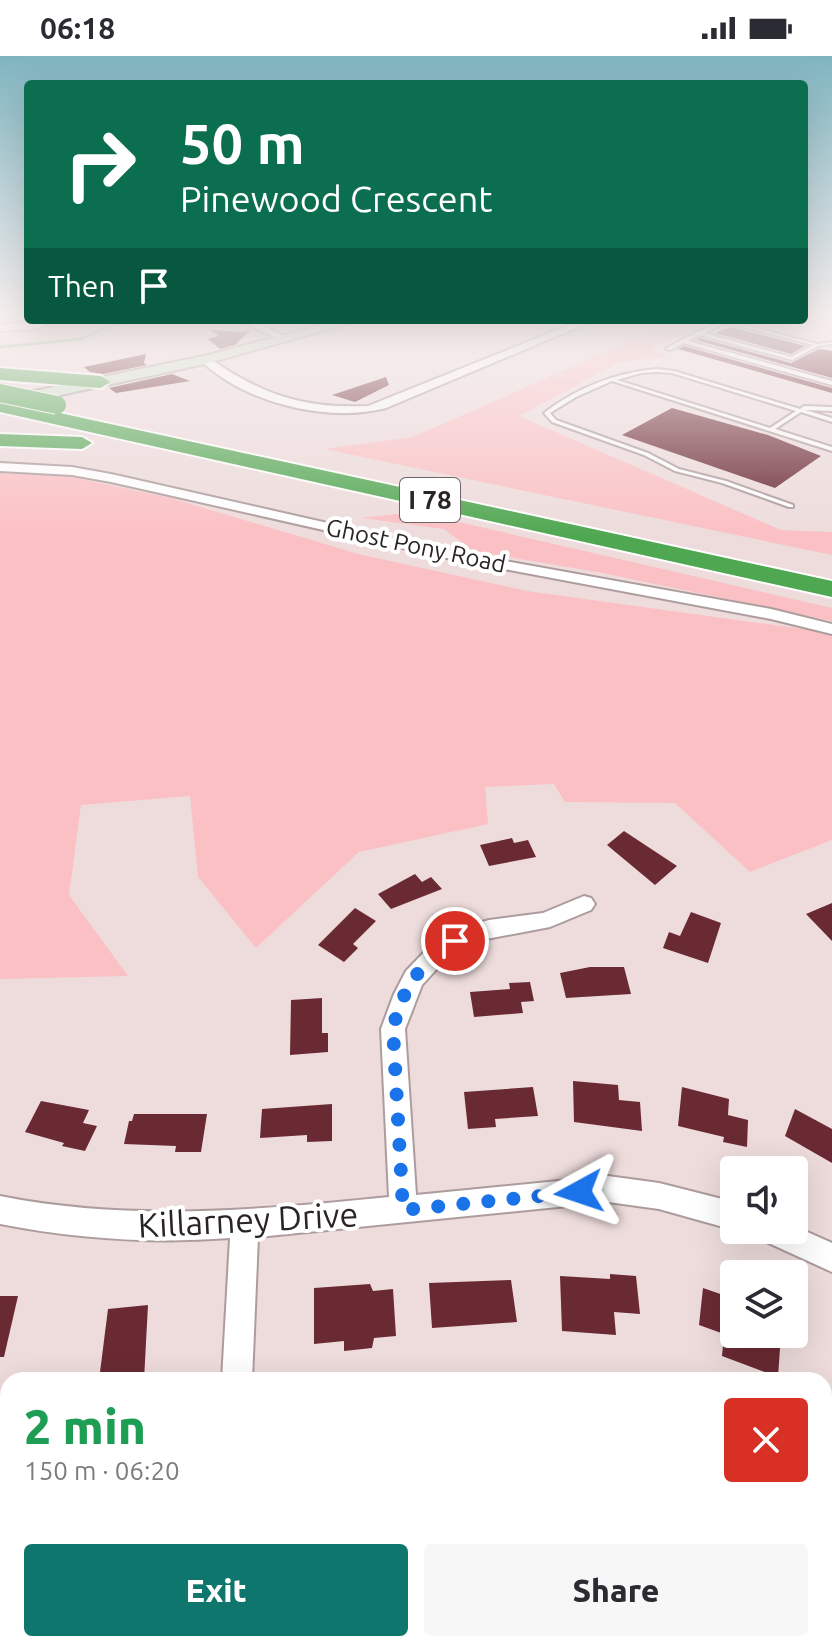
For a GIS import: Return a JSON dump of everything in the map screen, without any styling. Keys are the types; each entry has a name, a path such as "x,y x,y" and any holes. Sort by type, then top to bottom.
{"highway":[{"path":"41,387 51,400"},
{"name":"I 78","path":"0,393 51,400 832,571"},
{"name":"I 78","path":"0,405 832,589"},
{"path":"0,440 144,449 330,485 393,492"}],"main road":[{"path":"0,405 51,400 86,387"}],"street":[{"path":"248,387 338,411 357,412 382,406 427,387"},
{"name":"Ghost Pony Road","path":"0,467 72,471 111,478 456,556 771,614 832,629"},
{"path":"403,1210 393,1029 398,1004 409,982 434,955 455,941 491,928 550,919 584,904"},
{"name":"Killarney Drive","path":"0,1210 32,1218 111,1227 194,1229 608,1189 659,1196 720,1212"},
{"path":"237,1372 245,1225"},
{"path":"802,1244 832,1258"}],"lane":[{"path":"597,387 548,411 547,415 554,421 646,454 677,470 724,482 791,506"},
{"path":"637,387 832,449"},
{"path":"725,387 832,420"},
{"path":"772,429 800,410 814,406 832,409"}],"shaded area":[{"path":"525,387 572,387 519,416 781,530 832,532 832,555 324,449 413,437"},
{"path":"0,473 67,476 171,498 358,554 527,591 832,633 832,840 750,872 675,803 565,802 554,784 485,787 488,824 359,852 256,948 198,877 190,796 81,805 69,895 128,976 0,979"},
{"path":"415,512 832,608 832,621 597,572 473,551 444,529 361,518"}],"building":[{"path":"111,387 150,387 116,393"},
{"path":"355,387 384,387 355,402 332,395"},
{"path":"813,387 832,388 832,393"},
{"path":"672,408 768,435 821,456 775,488 622,435"},
{"path":"624,831 677,866 655,885 607,845"},
{"path":"512,838 514,843 528,840 536,857 489,866 480,845"},
{"path":"415,874 422,882 431,877 442,889 391,909 378,894"},
{"path":"832,903 832,941 806,914"},
{"path":"355,908 376,921 353,944 358,948 344,962 318,945"},
{"path":"691,912 721,923 708,963 663,948 669,932 680,936"},
{"path":"590,967 624,967 631,994 566,998 560,973"},
{"path":"530,982 534,1001 521,1002 523,1013 474,1017 470,992 510,989 509,983"},
{"path":"322,998 322,1033 328,1033 328,1052 290,1055 291,1000"},
{"path":"573,1081 618,1085 619,1100 640,1102 642,1131 574,1122"},
{"path":"533,1087 538,1116 495,1119 496,1127 468,1129 464,1092"},
{"path":"682,1087 729,1099 728,1115 748,1120 747,1147 723,1142 724,1137 678,1126"},
{"path":"41,1101 89,1110 83,1123 97,1126 85,1151 25,1132"},
{"path":"332,1104 332,1141 307,1142 307,1135 260,1138 262,1109"},
{"path":"795,1109 832,1129 832,1163 785,1136"},
{"path":"134,1114 207,1114 201,1152 175,1152 176,1146 124,1144 129,1121 132,1121"},
{"path":"610,1274 636,1276 640,1314 614,1312 616,1335 562,1331 560,1276 610,1279"},
{"path":"511,1280 517,1322 432,1328 429,1283"},
{"path":"370,1284 373,1291 393,1289 396,1336 374,1338 372,1348 344,1351 344,1341 314,1344 314,1288"},
{"path":"703,1288 720,1294 720,1333 699,1325"},
{"path":"0,1296 18,1296 4,1357 0,1357"},
{"path":"148,1305 144,1372 100,1372 108,1309"},
{"path":"723,1348 780,1348 778,1372 765,1372 722,1356"}],"route":[{"path":"455,941 416,972 398,1004 393,1029 403,1210 579,1192"}]}
